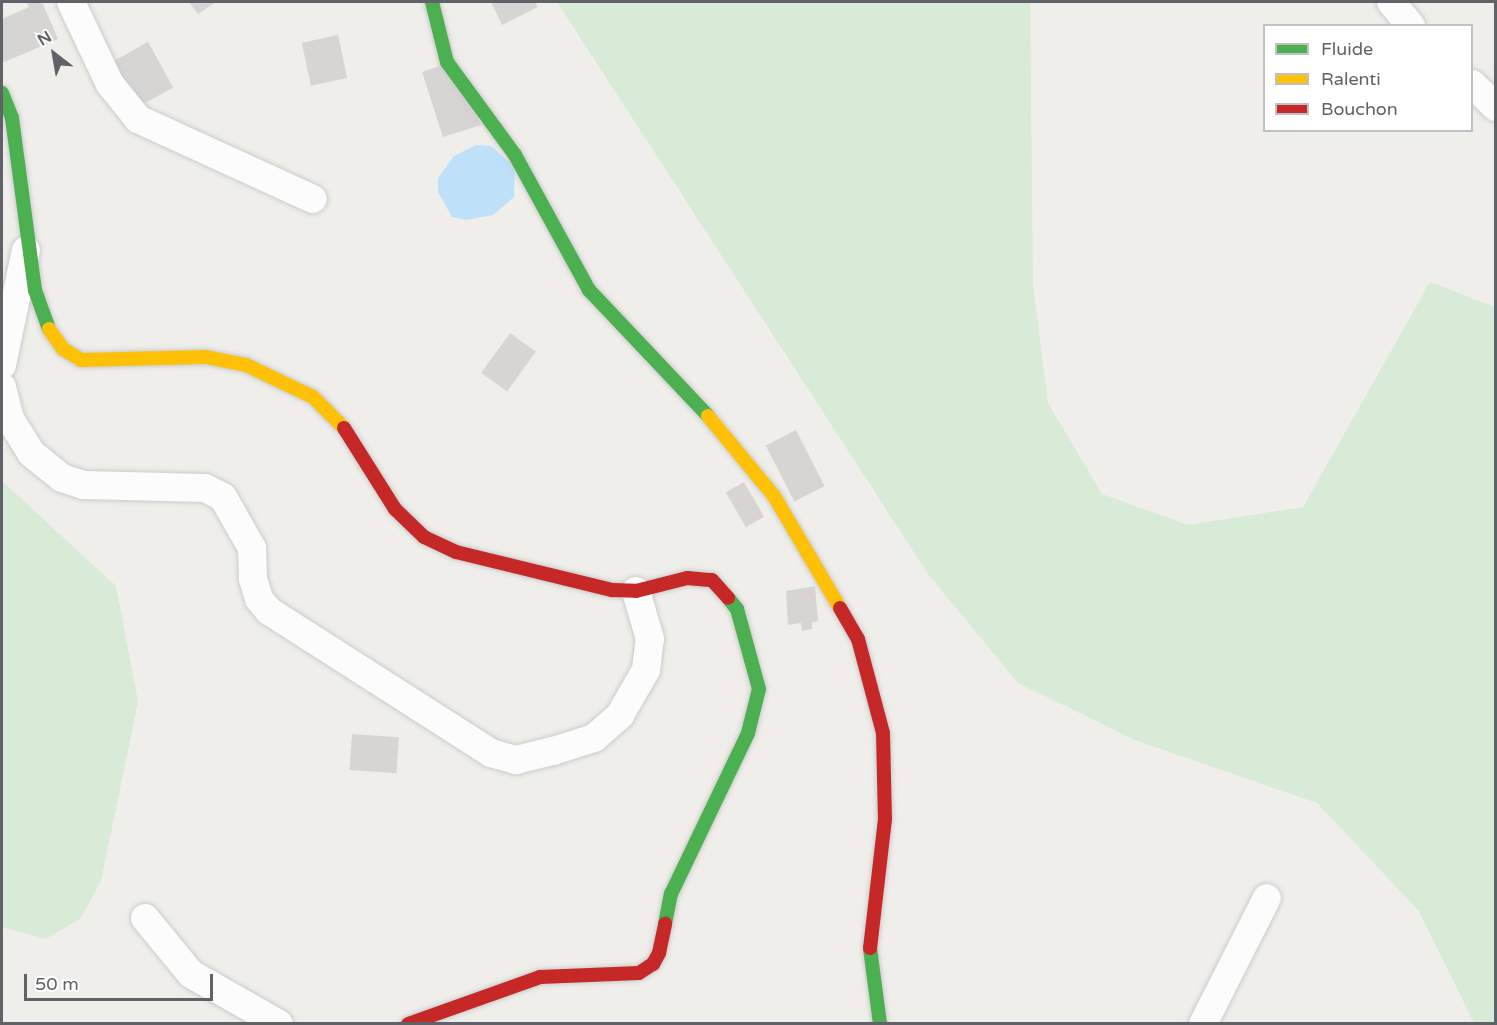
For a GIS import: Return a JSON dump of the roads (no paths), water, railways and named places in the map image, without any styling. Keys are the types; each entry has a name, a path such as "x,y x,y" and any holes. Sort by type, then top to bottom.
{"street":[{"path":"71,2 110,84 138,119 313,199"},
{"path":"432,2 447,62 514,155 589,290 732,442 774,496 858,639 873,684 883,733 885,819 870,947 880,1023"},
{"path":"1391,2 1410,24"},
{"path":"1473,85 1496,107"},
{"path":"2,93 12,118 35,290 44,322 63,350 81,360 206,357 246,365 313,398 339,421 395,509 424,537 467,555 612,590 636,591 687,578 712,580 737,609 759,689 748,733 671,894 659,952 653,963 639,973 540,977 408,1023"},
{"path":"2,365 28,240"},
{"path":"2,387 10,419 32,453 62,478 84,485 205,488 223,497 252,548 253,579 259,599 269,611 491,753 516,760 553,751 594,738 620,715 646,670 650,639 636,591"},
{"path":"1203,1023 1267,898"},
{"path":"145,918 191,974 279,1023"}],"water":[{"path":"476,145 491,146 515,167 514,197 493,215 466,220 452,217 438,192 438,178 454,156"}]}
